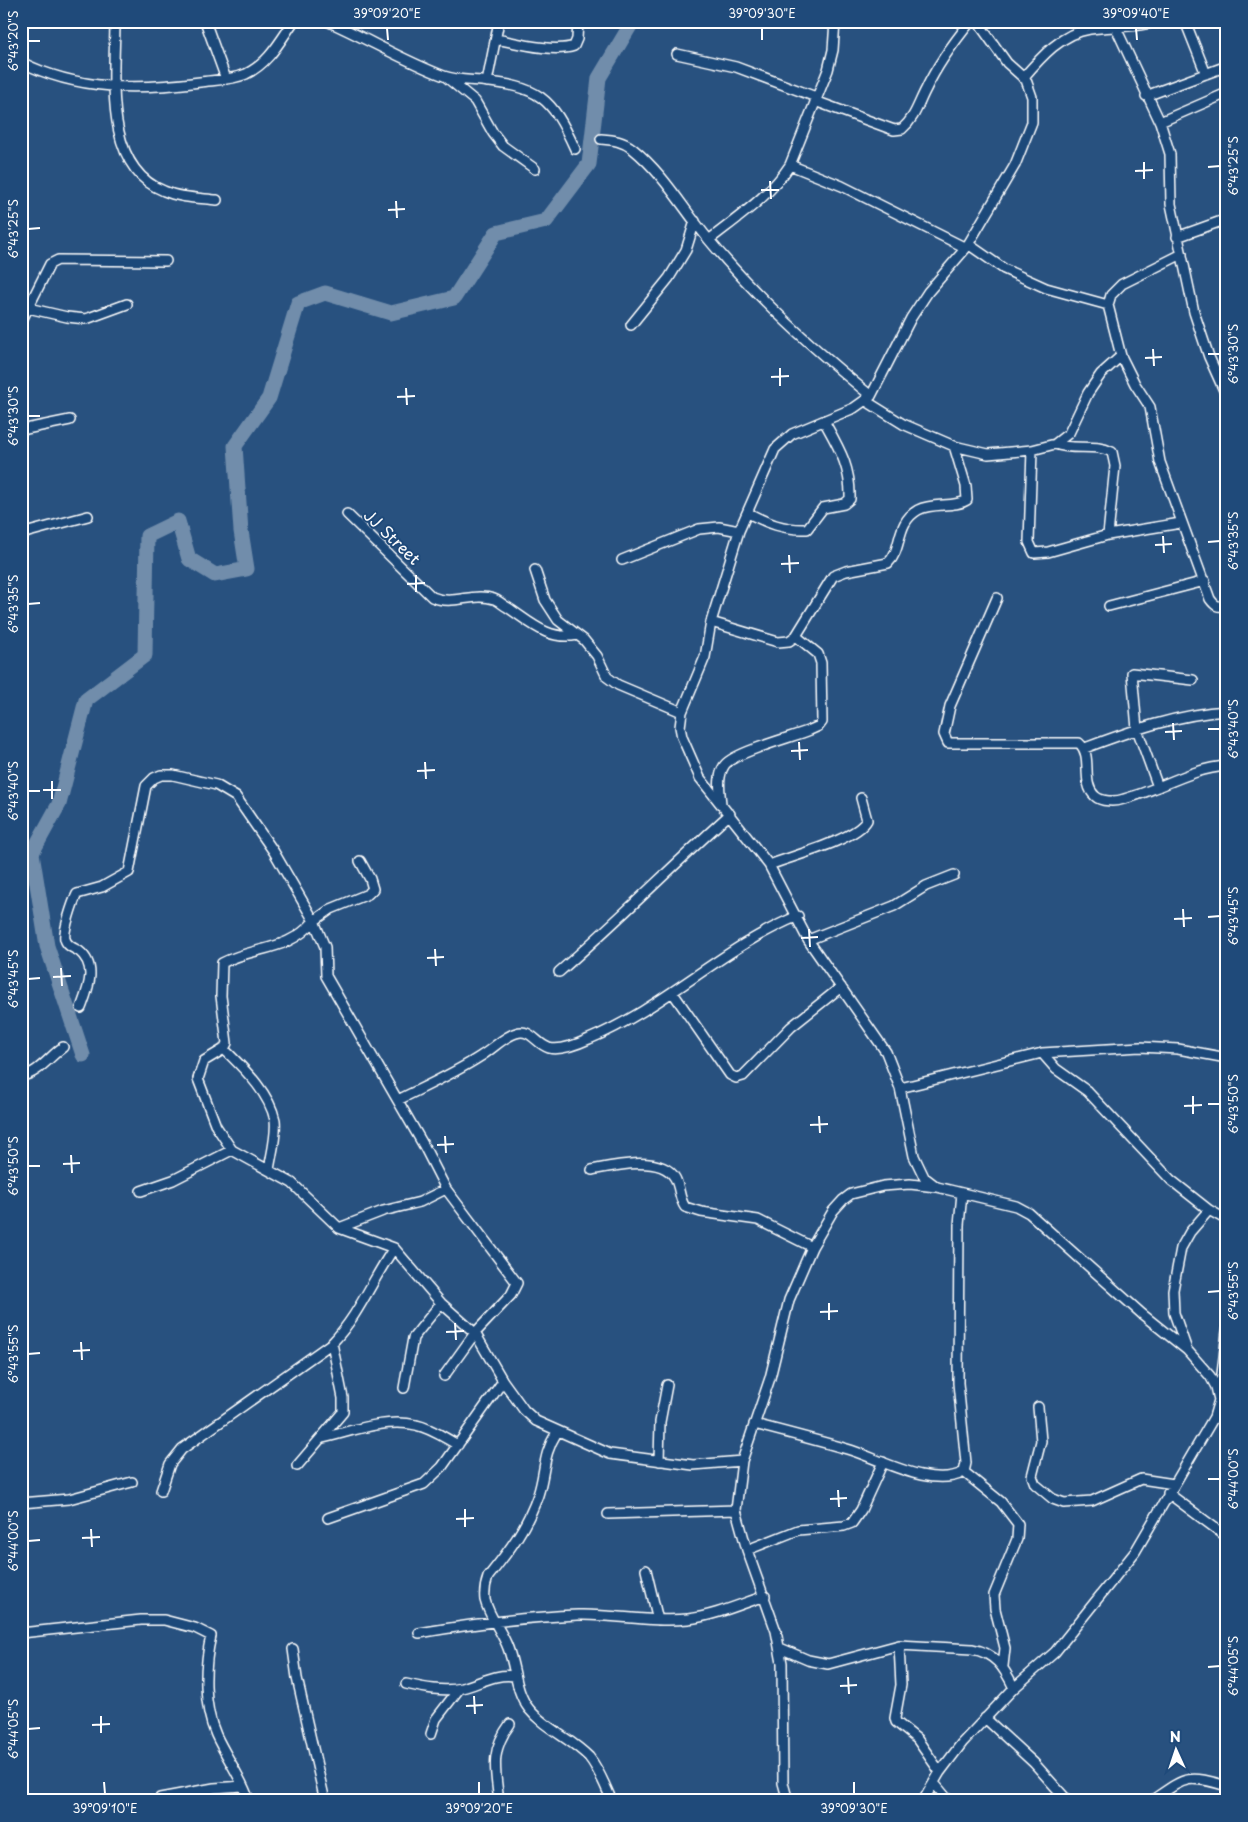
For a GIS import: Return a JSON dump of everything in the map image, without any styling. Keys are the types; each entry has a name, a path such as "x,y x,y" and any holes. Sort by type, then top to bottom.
{"street":[{"path":"115,21 114,88 116,118 121,140 128,157 140,175 164,191 186,197 217,200"},
{"path":"205,21 226,79"},
{"path":"21,62 62,78 114,88 169,86 226,79 245,74 269,58 294,21"},
{"path":"327,21 446,77 476,101 493,133 503,146 535,169"},
{"path":"487,82 499,21"},
{"path":"496,39 568,48 574,46 577,39 578,21"},
{"path":"709,240 765,195 782,177 790,165 828,70 833,50 835,21"},
{"path":"677,54 736,67 870,123 894,130 902,130 915,115 926,89 944,58 970,21"},
{"path":"937,1187 924,1176 918,1167 900,1088 886,1052 808,940 798,916 769,865 700,778 682,738 682,712 705,657 711,622 740,531 775,449 792,434 824,421 868,399 924,299 967,246 1015,165 1032,122 1032,97 1023,78 1002,56 977,21"},
{"path":"1023,78 1043,55 1087,25 1116,28 1159,21"},
{"path":"1185,21 1206,74"},
{"path":"1116,28 1146,96 1160,122 1170,154 1171,204 1194,312 1209,357 1227,397"},
{"path":"1146,96 1227,66"},
{"path":"446,77 530,90 544,98 554,109 575,148"},
{"path":"1160,122 1227,93"},
{"path":"602,139 619,140 633,148 661,177 709,240 756,293 868,399 903,424 954,446 988,454 1032,450 1055,444 1069,433 1088,393 1101,374 1121,356"},
{"path":"790,165 826,179 967,246 1004,269 1046,288 1108,305"},
{"path":"1177,237 1227,219"},
{"path":"630,325 669,278 686,250 695,221"},
{"path":"1182,254 1122,284 1111,295 1108,305 1121,356 1150,408 1160,462 1181,523 1214,605 1220,607 1227,605"},
{"path":"21,322 50,264 58,260 166,262"},
{"path":"28,308 86,320 127,304"},
{"path":"21,430 70,420"},
{"path":"748,513 776,526 790,530 806,529 823,508 844,504 850,499 850,479 844,456 824,421"},
{"path":"1055,444 1070,448 1097,448 1112,452 1115,466 1108,536"},
{"path":"711,622 778,642 789,641 796,636 833,576 846,571 888,563 895,552 899,535 907,519 917,511 939,504 959,503 967,500 966,486 954,446"},
{"path":"1032,450 1030,542 1034,553 1048,552 1108,536 1181,523"},
{"name":"JJ Street","path":"347,514 432,597 442,602 479,598 494,599 551,635 565,637 577,635"},
{"path":"21,534 88,516"},
{"path":"622,560 699,529 719,527 740,531"},
{"path":"535,570 545,600 558,620 577,635 597,656 608,677 618,685 682,712"},
{"path":"1109,606 1205,581"},
{"path":"997,598 969,668 950,706 944,734 945,740 948,743 1068,741 1080,743 1085,748 1091,791 1096,798 1107,801 1123,800 1182,777 1227,766"},
{"path":"721,805 720,780 723,767 728,760 740,754 810,730 819,726 822,722 821,663 818,654 796,636"},
{"path":"1158,787 1137,729 1132,673 1193,680"},
{"path":"1085,748 1137,729 1177,719 1227,711"},
{"path":"81,1008 90,986 90,970 86,957 68,945 65,939 66,926 77,894 82,891 102,887 129,872 143,794 150,782 161,775 205,781 236,797 274,852 314,921 325,947 326,976 424,1146 446,1189 517,1283 511,1295 475,1333 444,1376"},
{"path":"769,865 843,838 863,828 867,820 861,798"},
{"path":"559,972 609,929 674,864 730,814"},
{"path":"360,861 373,889 368,894 322,913 297,937 282,945 233,958 222,964 221,996 227,1043 224,1049 204,1061 198,1079 216,1126 232,1150 292,1184 339,1228 394,1248 441,1303 475,1333 503,1381 524,1410 536,1422 610,1454 693,1465 742,1461"},
{"path":"808,940 894,906 926,886 954,875"},
{"path":"398,1100 461,1068 517,1033 530,1034 546,1047 552,1048 589,1039 631,1018 673,993 769,928 798,916"},
{"path":"673,993 730,1075 736,1078 742,1076 791,1027 841,987"},
{"path":"21,1076 28,1076 36,1072 49,1057 63,1047"},
{"path":"900,1088 1042,1053 1140,1047 1178,1049 1227,1058"},
{"path":"224,1049 251,1076 270,1107 275,1122 270,1170"},
{"path":"1042,1053 1056,1069 1087,1090 1171,1180 1209,1210 1227,1220"},
{"path":"141,1191 173,1180 232,1150"},
{"path":"592,1170 628,1164 660,1167 675,1177 685,1207 701,1212 758,1220 812,1247"},
{"path":"788,1801 783,1783 780,1648 765,1596 746,1550 736,1510 742,1461 770,1378 789,1300 812,1247 833,1211 851,1194 884,1186 910,1184 937,1187 1016,1206 1029,1213 1061,1244 1187,1350 1210,1376 1216,1387 1219,1400"},
{"path":"339,1228 383,1212 420,1202 446,1189"},
{"path":"962,1193 959,1225 958,1383 966,1463 964,1472"},
{"path":"1187,1350 1174,1313 1173,1290 1181,1248 1190,1232 1209,1210"},
{"path":"161,1491 170,1464 182,1449 332,1343 352,1321 394,1248"},
{"path":"404,1388 414,1338 441,1303"},
{"path":"923,1801 940,1772 962,1743 1014,1688 1055,1652 1135,1552 1210,1424 1219,1400 1227,1331"},
{"path":"297,1466 323,1438 343,1412 343,1398 332,1343"},
{"path":"328,1518 424,1484 442,1467 503,1381"},
{"path":"659,1461 660,1422 667,1385"},
{"path":"1038,1407 1040,1441 1032,1476 1035,1484 1053,1499 1064,1503 1092,1501 1141,1479 1174,1484"},
{"path":"323,1438 371,1426 402,1423 425,1428 458,1445"},
{"path":"754,1424 848,1449 897,1470 920,1475 946,1477 964,1472"},
{"path":"557,1432 545,1455 539,1492 526,1526 488,1577 484,1586 488,1610 497,1623 508,1648 522,1697 536,1717 588,1756 596,1767 612,1801"},
{"path":"746,1550 798,1530 844,1526 852,1523 861,1510 882,1462"},
{"path":"964,1472 990,1492 1018,1524 1016,1539 994,1595 1005,1648 1003,1666"},
{"path":"21,1503 69,1499 132,1482"},
{"path":"1168,1494 1227,1537"},
{"path":"608,1514 736,1510"},
{"path":"646,1570 658,1620"},
{"path":"419,1633 469,1625 594,1615 658,1620 690,1619 765,1596"},
{"path":"21,1633 141,1620 164,1620 195,1628 211,1636 207,1653 206,1692 215,1733 249,1801"},
{"path":"899,1645 901,1685 895,1718 896,1722 917,1739 940,1772"},
{"path":"780,1648 808,1660 828,1664 899,1645 983,1651 1003,1666 1014,1688"},
{"path":"293,1648 325,1801"},
{"path":"406,1684 439,1690 459,1688 492,1676 515,1676"},
{"path":"431,1734 436,1719 459,1688"},
{"path":"985,1718 1034,1763 1068,1801"},
{"path":"499,1801 495,1769 496,1746 510,1724"},
{"path":"1152,1801 1182,1780 1190,1778 1198,1778 1227,1786"},
{"path":"934,1783 949,1801"},
{"path":"160,1798 214,1788 243,1786"}],"waterway":[{"path":"83,1055 47,946 32,853 59,804 86,700 145,655 147,536 178,521 189,559 215,575 247,569 241,531 235,446 269,398 298,303 325,293 391,313 454,298 496,233 546,221 589,164 599,78 633,21"}]}
